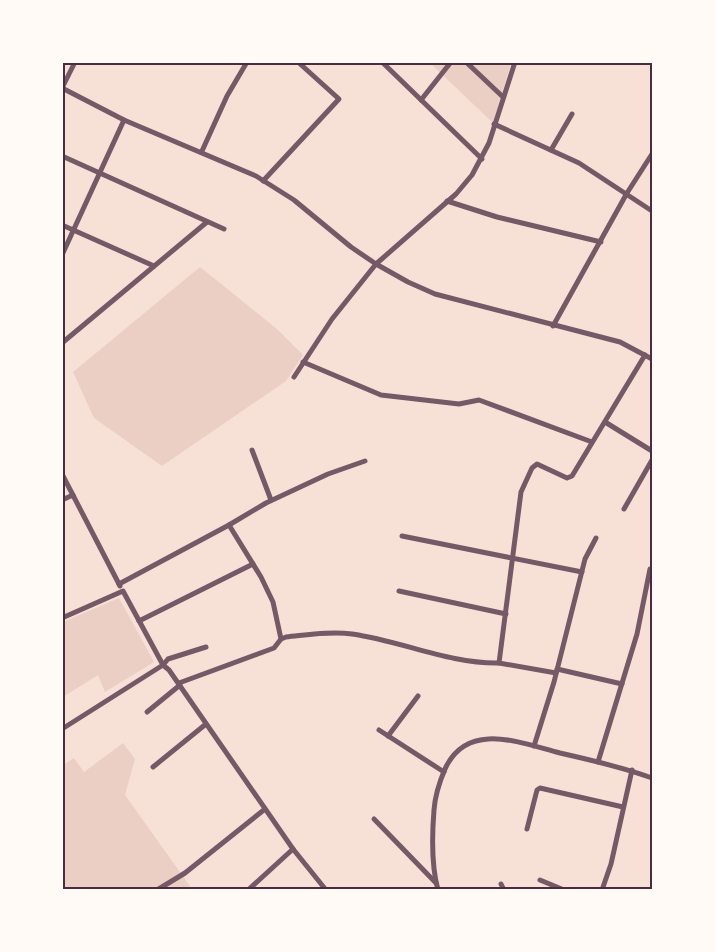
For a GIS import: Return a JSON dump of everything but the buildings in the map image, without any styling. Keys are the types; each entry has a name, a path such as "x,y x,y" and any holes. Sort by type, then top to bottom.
{"street":[{"path":"75,62 63,88 124,120 202,151 263,180 294,200 351,247 408,282 436,294 620,342 652,359"},
{"path":"202,151 227,96 247,62"},
{"path":"263,180 339,99 298,62"},
{"path":"382,62 482,159"},
{"path":"421,100 451,62"},
{"path":"466,62 504,97"},
{"path":"294,377 332,319 376,264 463,186 482,159 515,62"},
{"path":"551,150 572,114"},
{"path":"62,255 124,120"},
{"path":"494,124 579,163 627,193 652,212"},
{"path":"553,326 627,193 652,154"},
{"path":"62,156 224,229"},
{"path":"447,201 497,217 601,242"},
{"path":"62,343 207,222"},
{"path":"62,225 154,266"},
{"path":"499,663 521,492 532,468 537,464 567,478 572,476 645,355"},
{"path":"304,362 381,395 459,404 479,400 592,442"},
{"path":"605,422 652,451"},
{"path":"252,450 271,500"},
{"path":"624,509 652,460"},
{"path":"119,584 229,525 271,500 328,474 365,461"},
{"path":"62,474 163,665 179,684 293,849 326,890"},
{"path":"62,500 73,495"},
{"path":"229,525 273,602 281,639"},
{"path":"402,536 582,572"},
{"path":"534,746 557,671 585,559 596,538"},
{"path":"139,621 253,564"},
{"path":"598,762 637,634 650,569"},
{"path":"399,590 506,614"},
{"path":"62,618 123,591"},
{"path":"147,712 179,684 274,648 281,639 351,634 420,648 450,658 482,664 499,663 557,671 622,684"},
{"path":"62,729 163,665 168,659 206,647"},
{"path":"388,736 418,696"},
{"path":"153,768 206,724"},
{"path":"379,730 444,772"},
{"path":"437,887 433,815 438,784 458,750 476,740 495,738 534,746 632,770 652,778"},
{"path":"602,890 611,864 632,770"},
{"path":"527,829 537,790 540,788 623,807"},
{"path":"158,890 185,873 265,809"},
{"path":"374,819 437,887"},
{"path":"248,890 293,849"},
{"path":"540,880 564,890"}],"shaded area":[{"path":"430,63 511,63 493,123"},
{"path":"200,267 277,329 303,355 286,381 162,466 94,418 73,372"},
{"path":"119,598 154,662 105,692 98,675 63,697 63,622"},
{"path":"123,743 135,759 125,795 192,889 63,890 63,765 74,758 84,772"}]}
